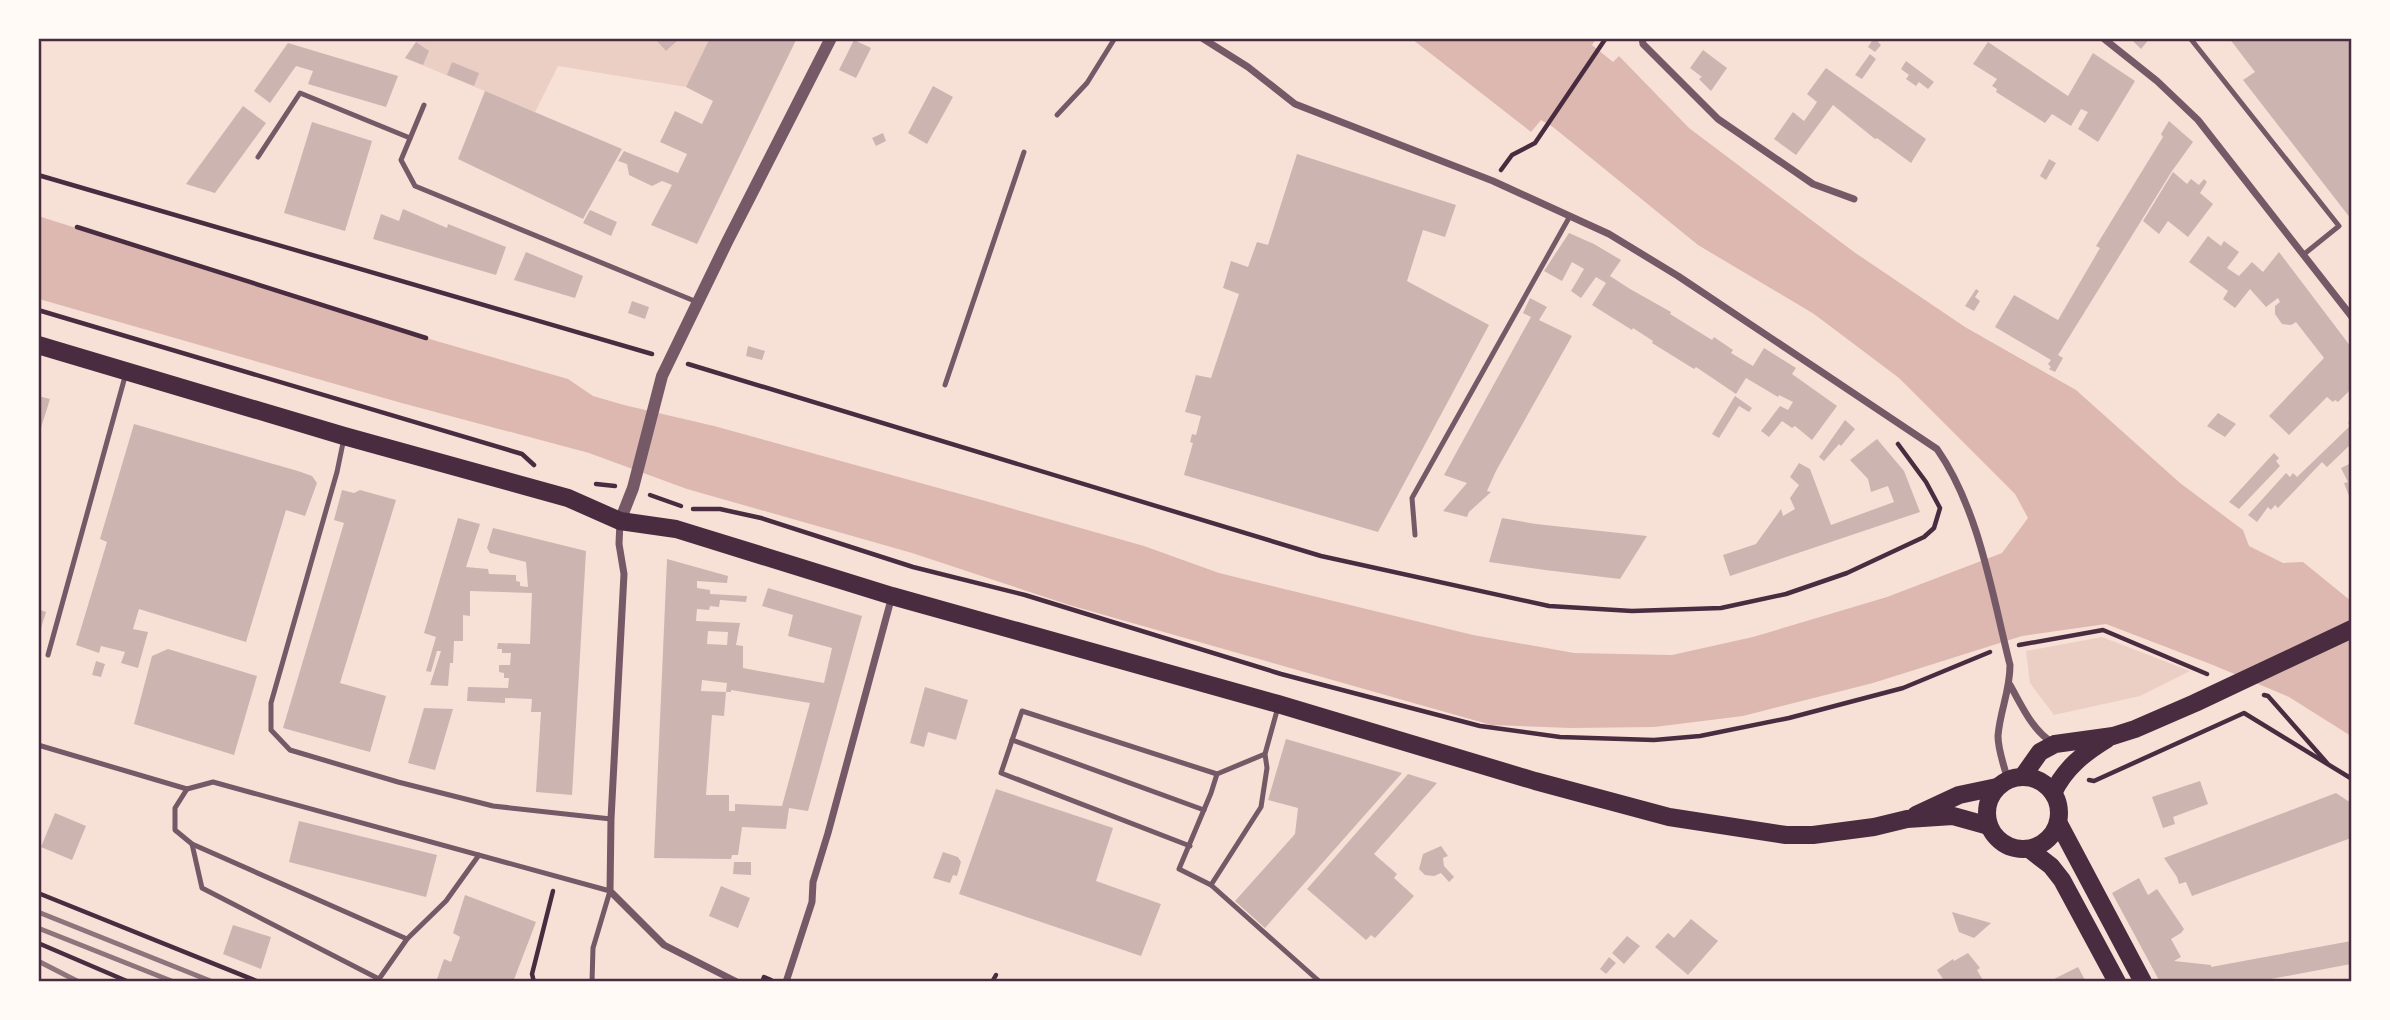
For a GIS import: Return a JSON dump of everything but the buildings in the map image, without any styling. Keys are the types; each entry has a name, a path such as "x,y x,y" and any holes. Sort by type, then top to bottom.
{"main road":[{"path":"38,345 344,436 568,498 620,521 676,528 892,596 1669,817 1786,835 1813,835 1874,827 1907,819 1953,816 1989,826"},
{"path":"1907,819 1959,795 2009,781 2038,780 2053,793 2059,808 2058,822 2044,842 2029,849 2006,845 1997,838 1989,826 1987,812 1989,802 2009,781 2040,752 2055,744 2113,736 2135,729 2351,629"},
{"path":"2053,793 2060,779 2085,753 2113,736"},
{"path":"2058,822 2143,982"},
{"path":"2029,849 2051,866 2062,880 2117,982"}],"street":[{"path":"737,982 664,945 610,891 611,819 624,574 620,521 633,488 662,376 831,38"},
{"path":"1202,38 1248,67 1295,104 1493,181 1609,233 1937,449 1952,471 1975,530 2010,665 2010,685 1998,739 2009,781"},
{"path":"1642,38 1643,44 1718,119 1813,184 1854,199"},
{"path":"2103,38 2157,81 2198,120 2351,317"},
{"path":"786,982 812,902 813,882 892,596"},
{"path":"2010,685 2030,721 2044,737 2055,744"}],"lane":[{"path":"1057,115 1087,83 1115,38"},
{"path":"2190,38 2339,226 2303,255"},
{"path":"258,157 300,93 410,138"},
{"path":"424,105 401,160 415,186 697,302"},
{"path":"944,385 1024,152"},
{"path":"1415,535 1412,498 1570,216"},
{"path":"48,655 127,370"},
{"path":"344,436 337,472 271,703 271,730 290,750 398,782 493,806 611,819"},
{"path":"1211,885 1261,807 1267,768 1265,754 1278,704"},
{"path":"1190,846 1001,774 1023,711 1217,774 1265,754"},
{"path":"1012,740 1204,810"},
{"path":"38,746 187,789 213,782 610,891 593,948 592,982"},
{"path":"1217,774 1180,869 1211,885 1320,982"},
{"path":"187,789 175,808 175,830 192,844 407,939"},
{"path":"192,844 202,888 379,979 407,939 446,901 479,855"}],"path":[{"path":"1493,181 1512,155 1535,142 1606,38"},
{"path":"38,175 693,365 1321,556 1549,606 1632,611 1721,608 1786,594 1847,573 1924,537 1934,528 1940,508 1926,482 1897,443"},
{"path":"77,227 426,338"},
{"path":"38,310 522,454"},
{"path":"633,488 696,510 720,509 761,518 913,567 1025,595 1281,674 1480,726 1560,737 1654,740 1700,736 1812,712 1903,688 1982,653 1993,651"},
{"path":"2015,646 2103,630 2218,678"},
{"path":"2256,692 2268,696 2327,763"},
{"path":"2053,793 2085,778 2094,781 2244,713 2351,779"},
{"path":"534,982 532,974 557,877"},
{"path":"38,893 259,982"},
{"path":"38,943 129,982"},
{"path":"992,982 996,975"}],"shaded area":[{"path":"418,39 710,39 686,87 558,66 535,112 405,58"},
{"path":"1412,39 1596,39 1592,45 1613,62 1619,56 1689,128 1854,252 1965,327 2076,390 2180,483 2243,530 2249,546 2283,563 2303,562 2351,601 2351,736 2289,697 2106,624 2022,636 1873,683 1743,716 1654,727 1491,725 1069,605 912,553 687,489 589,453 398,402 39,299 38,216 426,338 568,379 593,396 624,405 714,426 982,500 1144,546 1219,573 1473,635 1574,653 1672,655 1753,637 1887,597 2002,553 2028,518 2015,494 1899,378 1814,314 1698,245 1553,127 1541,120 1531,132"},
{"path":"2102,637 2190,671 2140,696 2054,715 2030,683 2026,651"}],"railway":[{"path":"38,912 213,982"},
{"path":"38,928 174,982"},
{"path":"38,961 79,982"},
{"path":"38,980 42,982"}]}
